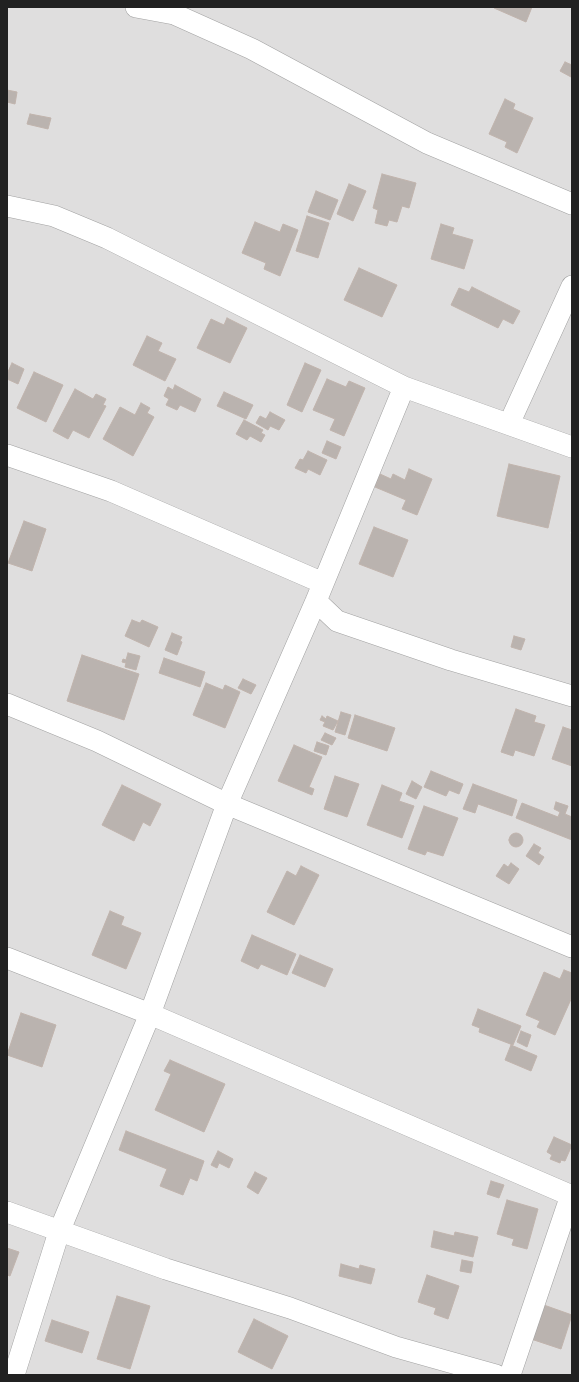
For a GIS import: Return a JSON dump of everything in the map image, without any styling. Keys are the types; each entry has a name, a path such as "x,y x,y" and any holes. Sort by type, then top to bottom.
{"street":[{"path":"136,7 174,14 252,49 427,143 572,204"},
{"path":"7,206 54,216 107,238 404,387 572,447"},
{"path":"509,424 572,286"},
{"path":"14,1375 59,1232 150,1014 227,804 319,592 404,387"},
{"path":"7,455 111,491 319,592 337,621"},
{"path":"302,630 337,621 451,660 572,696"},
{"path":"7,704 97,741 227,804 572,948"},
{"path":"7,958 150,1014 572,1196 510,1375"},
{"path":"7,1212 59,1232 166,1269 290,1308 396,1347 496,1375"}],"shaded area":[{"path":"7,7 572,7 572,530 570,533 572,534 572,1375 7,1375"}],"building":[{"path":"532,7 526,22 494,8"},
{"path":"565,62 572,65 571,77 560,71"},
{"path":"7,90 17,92 15,104 7,102"},
{"path":"505,99 515,104 513,109 533,118 517,153 505,147 507,142 489,134"},
{"path":"30,114 51,118 48,129 27,124"},
{"path":"382,174 416,183 409,208 402,206 397,222 389,220 387,226 375,223 378,210 373,208"},
{"path":"349,184 366,191 353,221 337,214"},
{"path":"316,191 338,200 330,220 308,212"},
{"path":"307,216 329,223 318,258 296,251"},
{"path":"255,222 280,232 283,224 298,230 280,276 264,269 266,263 242,253"},
{"path":"441,224 454,228 452,234 473,240 464,269 431,259"},
{"path":"359,268 397,285 382,317 344,300"},
{"path":"472,287 520,311 513,324 503,319 498,328 451,305 459,288 469,292"},
{"path":"227,318 247,328 230,363 197,348 211,319 224,325"},
{"path":"147,336 162,343 158,351 176,359 165,381 133,365"},
{"path":"12,363 24,369 18,384 7,379 7,374"},
{"path":"305,363 321,370 302,412 287,405"},
{"path":"34,372 63,385 46,422 17,408"},
{"path":"327,379 346,387 349,381 365,388 344,436 330,430 335,419 313,410"},
{"path":"175,385 201,399 195,412 180,405 177,410 166,405 169,399 164,396 168,387 173,390"},
{"path":"75,389 93,399 96,394 106,399 103,405 106,406 89,438 73,430 68,439 53,431"},
{"path":"224,392 253,405 246,419 217,406"},
{"path":"141,403 150,408 147,413 154,417 133,456 103,439 120,407 135,415"},
{"path":"270,412 285,420 279,430 270,426 268,430 256,423 260,416 266,419"},
{"path":"244,420 263,430 261,433 265,435 261,442 250,436 247,440 236,434"},
{"path":"327,441 341,447 336,459 322,453"},
{"path":"308,451 327,460 320,475 308,469 306,473 295,468 300,459 303,460"},
{"path":"509,464 560,476 548,528 497,516"},
{"path":"409,469 432,479 417,515 402,509 406,500 375,487 380,474 391,479 393,474 405,480"},
{"path":"24,521 46,529 32,571 8,563"},
{"path":"374,527 408,540 393,577 359,564"},
{"path":"132,620 140,623 142,620 158,627 149,647 125,636"},
{"path":"172,633 182,637 180,641 182,642 177,655 165,650"},
{"path":"514,636 525,639 521,650 511,647"},
{"path":"128,653 140,656 136,670 125,667 126,663 122,662 123,659 126,660"},
{"path":"82,655 139,674 124,720 67,701"},
{"path":"164,658 205,672 200,687 159,673"},
{"path":"243,679 256,685 251,694 238,688"},
{"path":"206,683 223,690 225,685 240,692 225,728 193,715"},
{"path":"516,709 536,716 534,722 545,725 534,756 515,750 513,756 501,752"},
{"path":"341,712 351,715 345,735 335,732"},
{"path":"355,715 395,728 387,751 348,738"},
{"path":"322,716 326,719 327,716 338,721 333,730 323,726 325,722 320,720"},
{"path":"563,727 572,730 572,766 552,759"},
{"path":"325,733 336,738 332,745 321,740"},
{"path":"317,742 329,746 326,755 314,751"},
{"path":"294,745 322,757 309,787 314,789 312,795 278,781"},
{"path":"431,771 463,784 459,794 449,790 446,796 424,787"},
{"path":"335,776 359,784 347,817 324,809"},
{"path":"412,781 422,787 416,799 406,794"},
{"path":"473,784 517,800 512,816 478,804 475,813 463,809"},
{"path":"122,785 161,804 150,826 143,822 134,841 102,825"},
{"path":"382,785 402,793 399,801 414,806 402,838 367,825"},
{"path":"556,802 568,806 565,814 572,817 572,840 516,818 522,803 558,817 560,812 554,809"},
{"path":"424,806 458,818 443,856 427,851 425,855 408,849"},
{"path":"516,833 521,835 523,840 521,845 516,847 511,845 509,840 511,835"},
{"path":"534,844 541,848 538,853 544,857 539,865 526,856"},
{"path":"511,863 519,869 509,884 496,876 504,864 508,867"},
{"path":"301,866 319,875 294,925 267,912 287,871 296,876"},
{"path":"110,911 124,917 121,925 141,933 126,969 92,955"},
{"path":"252,935 296,954 287,975 261,964 258,969 241,961"},
{"path":"300,955 333,969 325,987 292,973"},
{"path":"564,970 572,973 572,997 555,1035 537,1027 540,1021 526,1015 544,972 560,979"},
{"path":"478,1009 521,1026 513,1045 479,1032 480,1028 472,1025"},
{"path":"21,1013 56,1025 42,1067 7,1055"},
{"path":"521,1031 531,1035 527,1047 517,1042"},
{"path":"511,1045 537,1056 531,1071 505,1060"},
{"path":"170,1060 225,1084 204,1132 155,1110 171,1074 164,1071"},
{"path":"126,1131 204,1161 197,1181 190,1178 183,1195 160,1186 167,1169 119,1150"},
{"path":"554,1137 572,1145 565,1161 561,1160 560,1163 550,1159 552,1155 547,1152"},
{"path":"218,1151 233,1159 229,1168 219,1163 217,1168 211,1165"},
{"path":"255,1172 267,1178 258,1194 247,1187"},
{"path":"491,1181 504,1185 499,1198 487,1194"},
{"path":"507,1200 538,1209 527,1249 512,1245 514,1239 497,1234"},
{"path":"434,1231 454,1236 455,1232 478,1237 473,1257 431,1247"},
{"path":"7,1248 19,1252 10,1276 7,1275"},
{"path":"462,1260 473,1262 471,1273 460,1271"},
{"path":"341,1264 359,1269 360,1265 375,1269 371,1284 339,1276"},
{"path":"427,1275 459,1286 448,1319 434,1314 436,1308 418,1302"},
{"path":"117,1296 150,1306 130,1369 97,1359"},
{"path":"541,1304 572,1315 561,1349 528,1338"},
{"path":"254,1319 288,1336 272,1369 238,1352"},
{"path":"52,1320 89,1332 82,1353 45,1341"}]}
